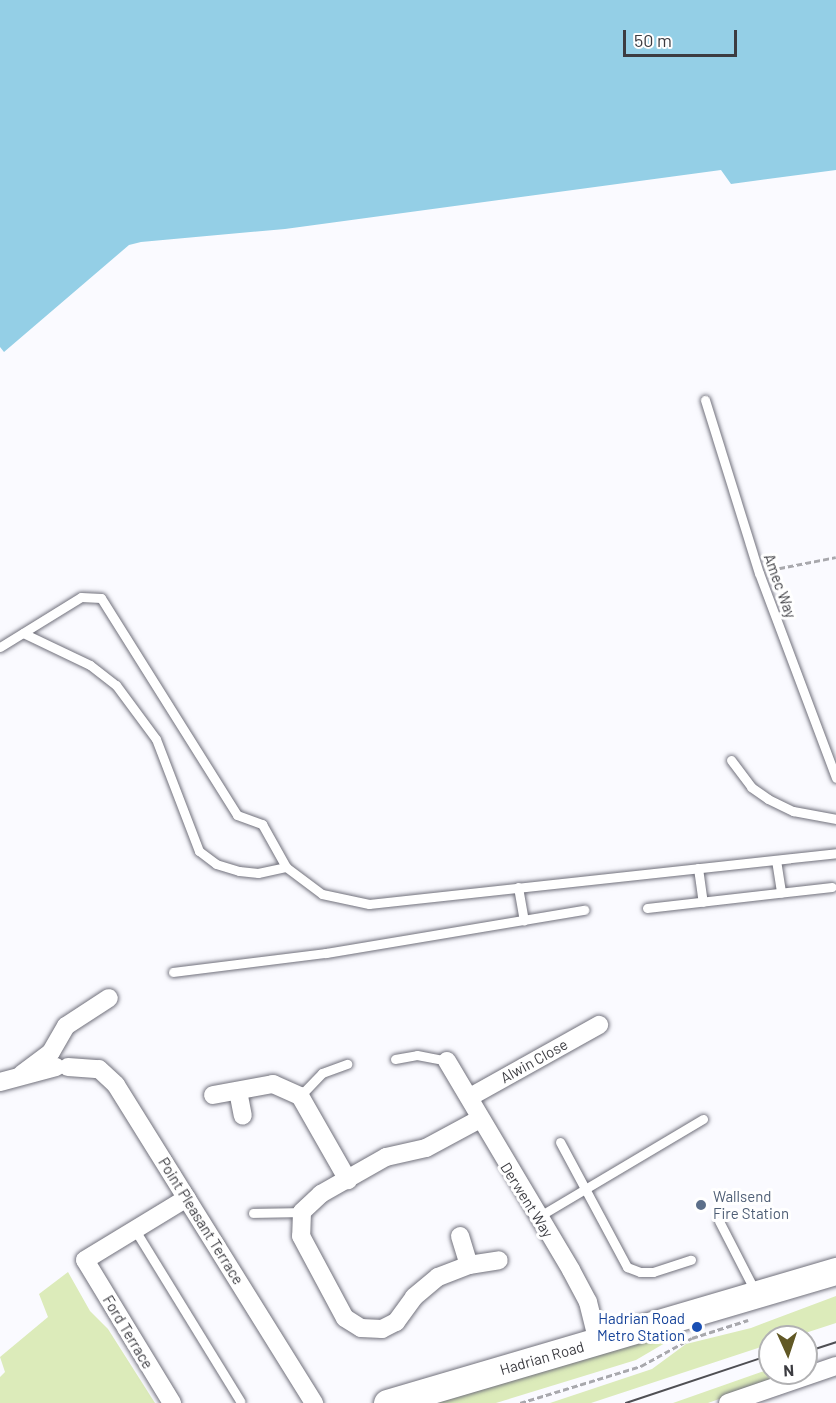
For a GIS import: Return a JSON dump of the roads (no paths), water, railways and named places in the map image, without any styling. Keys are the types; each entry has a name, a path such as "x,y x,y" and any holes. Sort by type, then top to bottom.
{"main road":[{"name":"Hadrian Road","path":"387,1403 598,1342 757,1306 836,1271"}],"street":[{"path":"0,1082 22,1074 51,1052 66,1026 109,998"},
{"name":"Alwin Close","path":"470,1096 598,1025"},
{"name":"Derwent Way","path":"447,1061 470,1096 478,1120 588,1302 598,1342"},
{"name":"Point Pleasant Terrace","path":"22,1074 62,1067 99,1070 116,1085 314,1403"},
{"path":"213,1095 273,1084 300,1096 348,1180"},
{"path":"238,1090 243,1116"},
{"path":"478,1120 426,1148 386,1157 321,1194 302,1212 301,1236 345,1318 361,1328 382,1329 396,1322 414,1297 438,1277 469,1265 499,1260"},
{"path":"135,1230 187,1198"},
{"name":"Ford Terrace","path":"135,1230 85,1260 172,1403"},
{"path":"460,1236 469,1265"},
{"path":"728,1403 836,1366"}],"lane":[{"name":"Amec Way","path":"705,400 759,573 836,778"},
{"path":"0,647 81,597 101,598 237,815 262,824 285,867 322,894 369,904 836,853"},
{"path":"23,633 90,665 116,685 156,739 199,851 216,864 239,872 285,867"},
{"path":"731,760 752,787 768,799 793,811 836,819"},
{"path":"777,860 781,893"},
{"path":"698,868 703,902"},
{"path":"518,887 524,920"},
{"path":"647,908 832,887"},
{"path":"173,972 326,953 584,910"},
{"path":"395,1059 417,1054 447,1061"},
{"path":"300,1096 322,1073 347,1064"},
{"path":"538,1217 703,1119"},
{"path":"560,1142 627,1267 640,1272 653,1272 691,1260"},
{"path":"253,1213 302,1212"},
{"path":"719,1221 750,1275 757,1306"},
{"path":"135,1230 240,1401"}],"water":[{"path":"0,0 836,0 836,170 731,184 721,170 285,229 141,242 129,245 4,352 0,347"}],"tram line":[{"path":"818,1348 836,1342"},
{"path":"626,1403 758,1359"}],"place":[{"name":"Wallsend Fire Station","path":"701,1205"},
{"name":"Hadrian Road Metro Station","path":"697,1327"}]}
